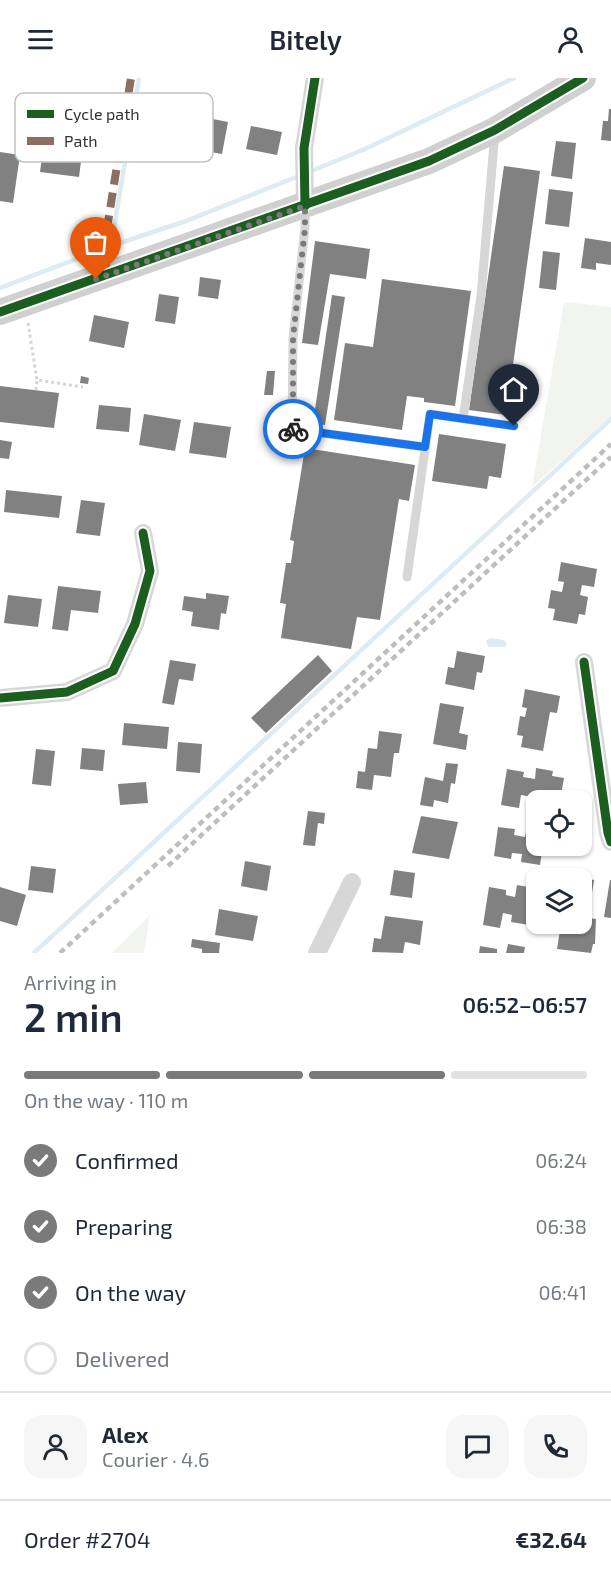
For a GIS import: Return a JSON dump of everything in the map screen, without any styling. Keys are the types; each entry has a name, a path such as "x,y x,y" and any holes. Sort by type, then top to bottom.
{"main road":[{"path":"0,312 26,304 95,268 304,197 429,161 495,130 583,78"}],"street":[{"path":"304,197 304,148 315,78"},
{"path":"0,698 67,692 113,671 135,624 150,571 143,533"},
{"path":"584,662 611,842"},
{"path":"317,953 352,882"}],"lane":[{"path":"463,419 481,296 495,130"},
{"path":"304,197 305,228 293,338 292,429 425,447"},
{"path":"94,243 95,268"},
{"path":"407,577 430,414 514,426"}],"path":[{"path":"26,304 37,380 36,390"},
{"path":"37,380 83,387"}],"shaded area":[{"path":"564,302 611,307 611,416 532,487"},
{"path":"490,638 504,640 507,644 505,647 488,647 486,641"},
{"path":"150,915 144,953 112,953"}],"building":[{"path":"609,109 611,109 611,141 601,140 603,121 608,121"},
{"path":"213,119 228,122 222,154 213,152"},
{"path":"251,126 282,132 277,155 246,149"},
{"path":"556,141 576,143 572,179 551,176"},
{"path":"0,152 15,154 15,162 19,162 13,203 0,201"},
{"path":"41,162 81,162 79,177 40,172"},
{"path":"504,166 540,171 506,415 469,410"},
{"path":"549,189 573,192 569,227 545,224"},
{"path":"585,238 611,242 611,265 596,263 596,270 581,268"},
{"path":"315,241 370,249 366,279 330,274 318,345 302,343"},
{"path":"543,251 560,253 556,290 539,288"},
{"path":"200,277 221,280 218,299 198,296"},
{"path":"382,279 471,291 455,406 424,402 424,398 407,396 402,430 334,420 345,343 373,347"},
{"path":"159,294 179,297 175,324 155,321"},
{"path":"332,295 345,297 325,425 313,423"},
{"path":"94,315 129,322 124,348 89,341"},
{"path":"267,371 275,371 273,395 264,395"},
{"path":"81,376 89,378 88,384 80,383"},
{"path":"0,386 59,393 54,428 0,422"},
{"path":"99,405 131,408 129,432 96,429"},
{"path":"144,414 181,420 175,451 139,445"},
{"path":"194,422 231,427 226,458 189,453"},
{"path":"439,434 506,444 501,478 489,476 487,489 432,481"},
{"path":"0,440 12,442 9,459 0,458"},
{"path":"305,448 415,465 409,501 399,499 380,620 357,617 351,649 281,638 286,604 280,603 286,563 291,563 294,541 290,540"},
{"path":"6,490 62,496 59,518 4,512"},
{"path":"81,500 105,503 100,536 76,533"},
{"path":"561,562 597,569 594,587 582,585 580,595 588,597 585,615 579,614 577,624 553,620 555,609 548,608 551,590 562,592 564,582 558,581"},
{"path":"58,586 101,591 98,613 71,610 68,631 52,629"},
{"path":"206,593 229,596 226,614 221,613 219,630 191,626 193,612 182,610 184,596 206,599"},
{"path":"8,595 42,599 38,627 4,623"},
{"path":"457,651 485,656 482,673 477,672 474,690 445,684 448,667 454,668"},
{"path":"318,655 332,671 266,733 251,718"},
{"path":"170,660 196,664 193,681 179,679 174,705 162,703"},
{"path":"525,689 560,696 557,713 550,712 543,751 521,747 523,736 517,735 520,716 525,717 527,708 522,707"},
{"path":"440,703 464,707 459,733 468,735 466,750 433,744"},
{"path":"124,723 169,727 167,749 122,745"},
{"path":"379,731 402,734 399,753 394,753 391,777 374,775 372,790 356,788 358,771 365,772 368,748 377,749"},
{"path":"178,742 202,744 200,773 176,771"},
{"path":"82,748 105,750 103,771 80,769"},
{"path":"36,749 55,751 51,786 32,784"},
{"path":"446,763 458,764 455,784 451,783 448,803 434,800 433,807 420,805 425,777 443,781"},
{"path":"536,768 553,771 552,776 564,778 562,790 526,790 526,796 521,795 519,808 501,805 507,769 524,772 523,777 535,779"},
{"path":"146,782 148,803 120,805 118,784"},
{"path":"308,811 325,813 324,824 318,823 315,846 303,845"},
{"path":"421,816 458,822 449,859 412,853"},
{"path":"498,827 515,829 514,835 525,837 526,832 526,856 541,856 540,865 521,862 522,854 512,853 511,859 494,856"},
{"path":"245,861 271,866 267,891 241,886"},
{"path":"31,866 56,869 53,893 28,890"},
{"path":"394,870 415,873 412,898 390,895"},
{"path":"611,880 611,918 604,917"},
{"path":"517,885 526,887 526,924 511,922 512,915 503,913 500,928 483,925 489,887 506,890 506,895 515,897"},
{"path":"0,887 26,895 17,926 0,921"},
{"path":"219,909 258,916 253,941 215,935"},
{"path":"385,916 423,921 420,945 405,942 403,953 372,952 374,938 381,939"},
{"path":"592,918 596,919 595,944 593,944 591,953 557,949 559,934 592,934"},
{"path":"192,939 220,943 219,953 202,953 202,949 191,947"},
{"path":"508,944 525,947 524,953 506,953"},
{"path":"480,946 497,949 497,953 479,953"}],"waterway":[{"path":"136,93 139,78"},
{"path":"309,172 365,149 514,78"},
{"path":"111,246 125,162"},
{"path":"0,288 111,246 186,221 299,176"},
{"path":"34,953 611,419"}],"railway":[{"path":"60,953 611,444"},
{"path":"168,866 611,457"}],"marked path":[{"path":"129,93 131,78"},
{"path":"106,276 105,241 118,162"}],"cycle path":[{"path":"305,206 304,148 315,78"},
{"path":"0,312 429,161 495,130 583,78"},
{"path":"0,698 67,692 113,671 135,624 150,571 143,533"},
{"path":"584,662 611,842"}],"way so far":[{"path":"96,279 305,206 305,228 293,338 293,429"}],"route":[{"path":"293,429 425,447 430,414 514,426"}]}
